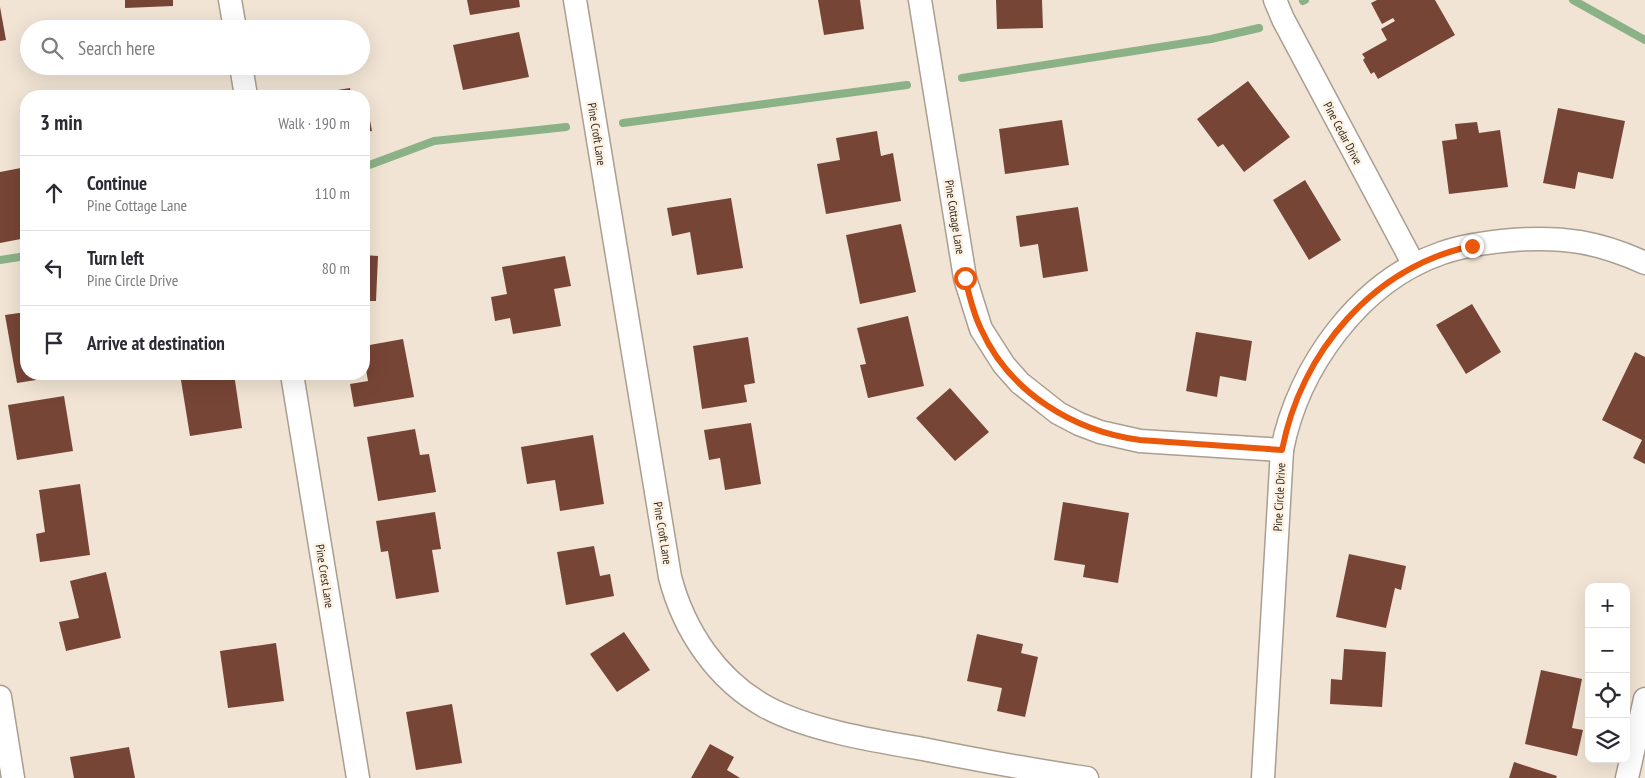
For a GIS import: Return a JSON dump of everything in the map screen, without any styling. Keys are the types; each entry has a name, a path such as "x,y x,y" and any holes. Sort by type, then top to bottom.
{"street":[{"path":"230,0 233,20"},
{"name":"Pine Croft Lane","path":"576,0 670,577 681,612 699,643 723,674 736,686 767,708 801,721 895,744 1088,778"},
{"name":"Pine Cottage Lane","path":"920,0 965,278 981,330 1004,365 1020,383 1058,413 1078,424 1100,432 1140,440 1282,450"},
{"name":"Pine Cedar Drive","path":"1275,0 1283,19 1414,265"},
{"path":"242,75 245,90"},
{"name":"Pine Circle Drive","path":"1263,778 1282,450 1286,429 1299,392 1322,351 1361,305 1386,283 1414,265 1441,253 1506,240 1550,238 1589,243 1645,263"},
{"name":"Pine Crest Lane","path":"293,380 358,778"},
{"path":"0,697 13,778"},
{"path":"1627,778 1645,699"}],"building":[{"path":"125,0 173,0 173,6 125,8"},
{"path":"467,0 519,0 520,7 470,15"},
{"path":"818,0 860,0 864,29 824,35"},
{"path":"996,0 1042,0 1043,28 997,29"},
{"path":"1377,0 1435,0 1455,35 1378,79 1374,72 1371,74 1363,60 1365,58 1362,54 1387,40 1381,29 1395,21 1393,18 1382,24 1371,3"},
{"path":"0,7 6,40 0,41"},
{"path":"519,32 529,77 463,90 453,45"},
{"path":"1248,81 1290,137 1244,172 1223,144 1218,147 1197,119"},
{"path":"1558,108 1625,121 1613,179 1578,172 1575,189 1543,183"},
{"path":"1062,120 1069,165 1005,174 999,129"},
{"path":"1477,122 1479,133 1500,130 1508,187 1449,194 1442,141 1457,139 1455,124"},
{"path":"877,131 881,156 893,153 901,201 826,214 817,164 840,160 836,138"},
{"path":"20,168 20,239 0,243 0,172"},
{"path":"1305,180 1341,240 1309,260 1273,200"},
{"path":"731,198 743,268 697,275 690,232 672,236 667,208"},
{"path":"1078,207 1088,271 1043,278 1038,244 1020,247 1016,216"},
{"path":"901,224 916,292 860,304 846,235"},
{"path":"370,255 378,256 376,301 370,301"},
{"path":"565,256 571,286 554,289 561,326 513,334 510,318 495,321 491,297 507,294 502,267"},
{"path":"1472,304 1501,352 1466,374 1436,325"},
{"path":"20,313 20,380 36,380 17,383 5,315"},
{"path":"908,316 924,386 868,398 860,365 866,364 857,328"},
{"path":"1196,332 1252,341 1246,381 1220,376 1217,397 1186,391"},
{"path":"748,337 755,383 744,385 747,402 702,409 693,346"},
{"path":"403,339 414,397 354,407 350,384 370,380 370,345"},
{"path":"1635,352 1645,357 1645,464 1633,458 1642,440 1602,420"},
{"path":"181,380 235,380 242,428 190,436"},
{"path":"950,388 989,432 955,461 916,418"},
{"path":"64,396 73,451 17,460 8,405"},
{"path":"751,423 761,484 725,490 720,458 709,460 704,430"},
{"path":"415,429 420,455 429,454 436,492 378,501 367,437"},
{"path":"593,435 604,504 560,511 555,480 527,484 521,447"},
{"path":"80,484 90,555 40,562 36,534 45,532 39,490"},
{"path":"1063,502 1129,513 1118,583 1083,577 1085,565 1054,560"},
{"path":"435,512 441,549 432,550 439,592 396,599 388,551 381,552 376,521"},
{"path":"594,546 600,576 610,574 614,596 566,605 557,552"},
{"path":"1349,554 1406,566 1401,590 1395,588 1386,628 1336,617"},
{"path":"106,572 121,638 66,651 59,622 79,618 70,581"},
{"path":"624,632 650,670 617,692 590,654"},
{"path":"977,634 1023,644 1021,653 1038,657 1025,717 997,711 1002,688 967,681"},
{"path":"276,643 284,701 228,708 220,651"},
{"path":"1344,649 1386,652 1382,707 1330,704 1331,679 1342,680"},
{"path":"1541,670 1582,679 1572,728 1583,730 1577,756 1525,744"},
{"path":"452,704 462,763 416,770 406,712"},
{"path":"710,744 734,757 727,770 740,778 691,778"},
{"path":"129,747 135,778 74,778 70,757"},
{"path":"1514,762 1557,776 1556,778 1509,778"}],"waterway":[{"path":"1573,0 1645,40"},
{"path":"962,78 1211,39 1259,28"},
{"path":"623,123 907,85"},
{"path":"370,165 434,141 566,127"},
{"path":"0,260 20,257"}],"route":[{"path":"965,278 981,330 991,348 1004,365 1038,399 1078,424 1120,438 1282,450 1292,410 1317,357 1337,331 1361,305 1386,283 1414,265 1441,253 1472,246"}]}
